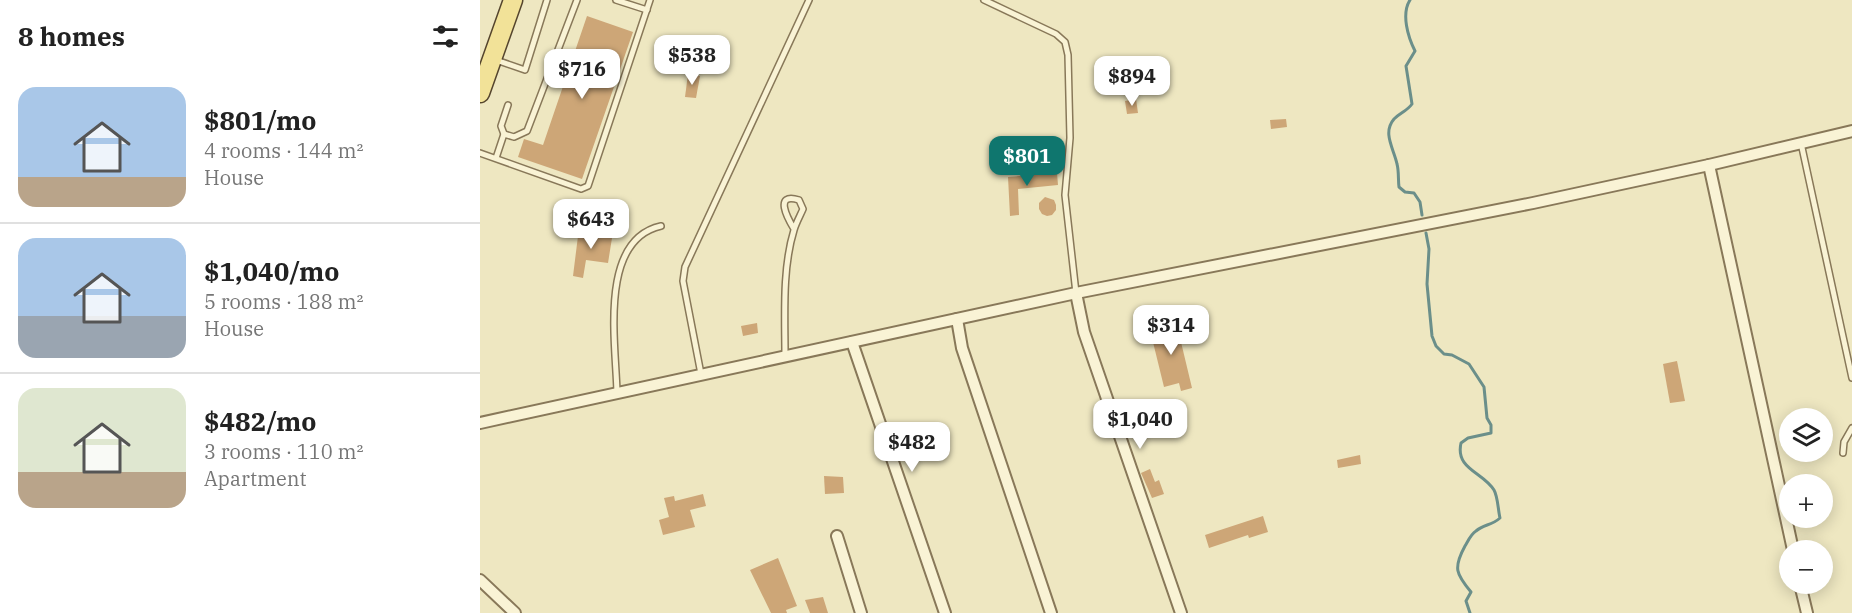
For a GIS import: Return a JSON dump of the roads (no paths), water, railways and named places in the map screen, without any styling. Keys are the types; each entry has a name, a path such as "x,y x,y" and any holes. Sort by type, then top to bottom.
{"main road":[{"path":"480,93 513,0"}],"street":[{"path":"480,423 1076,293 1499,210 1709,165 1852,131"},
{"path":"1709,165 1791,540"},
{"path":"1076,293 1084,332 1181,613"},
{"path":"957,319 962,348 1051,613"},
{"path":"852,342 945,613"},
{"path":"837,536 861,613"},
{"path":"480,580 515,613"},
{"path":"1802,594 1806,613"}],"lane":[{"path":"492,59 525,70 547,0"},
{"path":"504,134 514,137 527,130 577,0"},
{"path":"616,0 646,10"},
{"path":"480,153 581,189 588,186 650,0"},
{"path":"701,375 683,281 685,267 809,0"},
{"path":"984,0 1056,34 1065,42 1068,55 1070,138 1065,195 1076,293"},
{"path":"496,158 504,134 501,126 508,105"},
{"path":"1801,143 1852,378"},
{"path":"785,356 785,299 794,229 802,209 799,200 792,198 784,205 785,213 794,229"},
{"path":"617,393 614,298 617,278 627,248 641,233 649,228 661,226"},
{"path":"1843,453 1847,435 1852,428"}],"waterway":[{"path":"1410,0 1406,19 1415,51 1406,66 1412,104 1394,119 1389,135 1398,167 1399,187 1405,192 1414,193 1420,202 1422,215"},
{"path":"1426,233 1429,249 1427,284 1432,336 1436,346 1444,354 1452,355 1469,364 1484,387 1487,418 1491,425 1491,433 1468,438 1461,443 1460,452 1466,465 1494,490 1500,518 1473,534 1459,560 1459,575 1471,592 1466,601 1470,613"}]}
